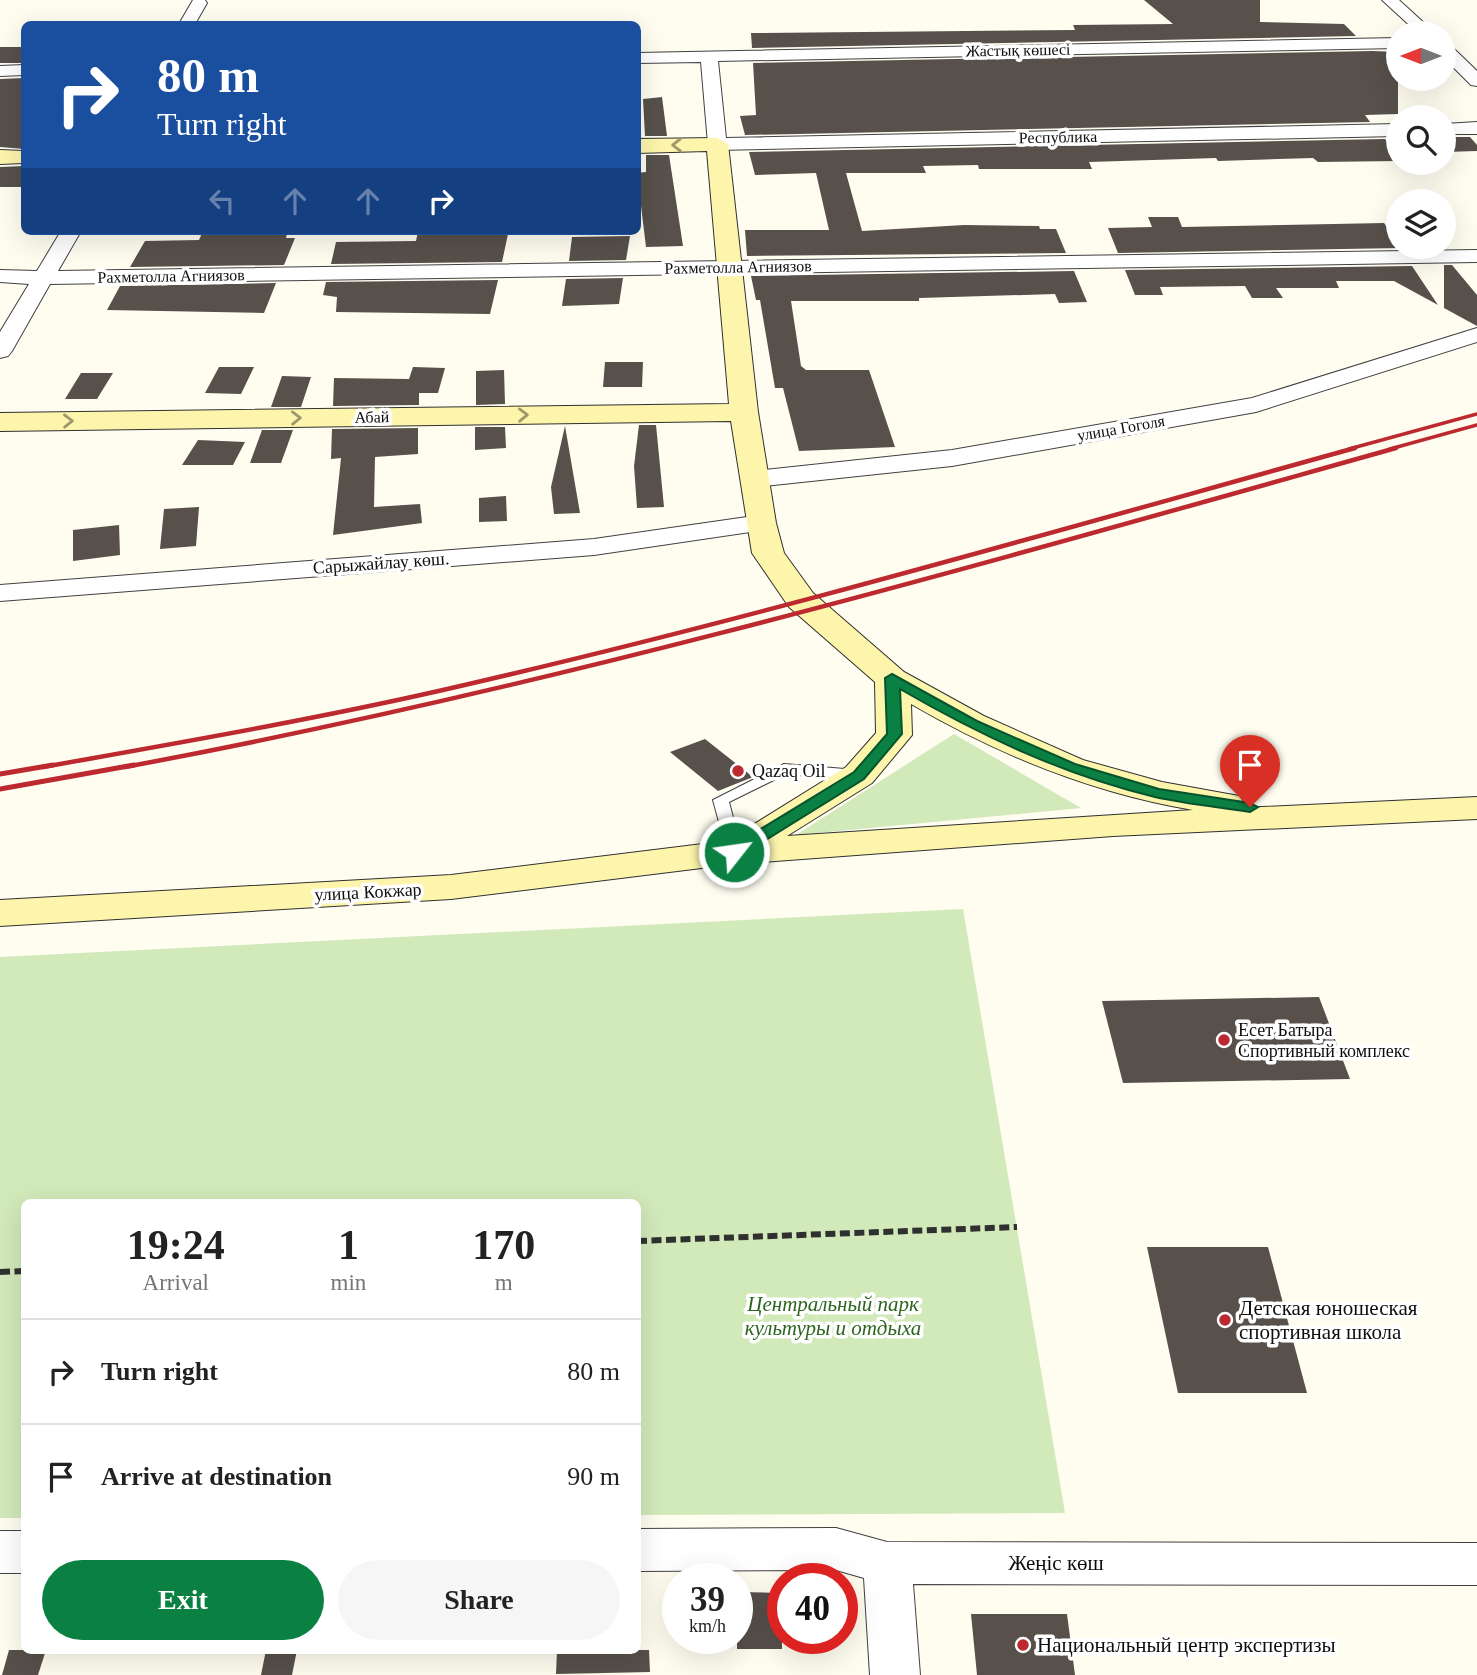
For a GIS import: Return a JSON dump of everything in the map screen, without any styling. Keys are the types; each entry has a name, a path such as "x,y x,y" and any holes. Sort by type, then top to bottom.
{"main road":[{"path":"641,146 717,144 744,412 768,552 801,600 892,678 971,724 1070,768 1158,793 1250,807 1392,814 1477,808"},
{"path":"0,157 21,157"},
{"name":"Абай","path":"0,422 744,412"},
{"path":"734,852 859,775 894,734 892,678"},
{"name":"улица Кокжар","path":"0,913 451,887 734,852 1113,825 1392,814"}],"street":[{"path":"1390,0 1414,21"},
{"path":"189,21 199,4"},
{"path":"1456,42 1466,42"},
{"name":"Жастық көшесі","path":"641,58 1386,43"},
{"path":"709,56 717,144"},
{"path":"1456,61 1477,81"},
{"path":"0,71 21,70"},
{"path":"1456,129 1477,128"},
{"name":"Республика","path":"717,144 1386,130"},
{"path":"0,351 69,235"},
{"name":"Рахметолла Агниязов","path":"0,276 45,278 1477,256"},
{"name":"улица Гоголя","path":"756,479 952,458 1256,405 1477,335"},
{"name":"Сарыжайлау көш.","path":"0,593 594,547 761,523"},
{"name":"Жеңіс көш","path":"641,1549 836,1549 887,1563 1477,1564"},
{"path":"0,1552 21,1552"},
{"path":"887,1563 895,1675"}],"lane":[{"path":"734,852 722,800 783,769 859,775"}],"path":[{"path":"641,1241 1017,1227"},
{"path":"0,1272 21,1271"}],"green space":[{"path":"954,734 1081,808 796,835"},
{"name":"Центральный парк культуры и отдыха","path":"963,909 1065,1513 641,1515 641,1199 21,1199 21,1518 0,1518 0,957"}],"building":[{"path":"1144,0 1260,0 1260,22 1344,24 1356,36 752,48 751,33 1075,30 1073,25 1173,24"},
{"path":"0,47 21,47 21,63 0,63"},
{"path":"1386,52 1386,91 1398,91 1398,105 1386,105 1386,114 1365,115 1370,122 745,135 740,116 756,115 753,63"},
{"path":"21,78 21,149 0,147 0,79"},
{"path":"662,97 667,136 645,136 643,99"},
{"path":"1456,137 1470,137 1477,145 1477,151 1456,152"},
{"path":"1386,140 1386,161 1318,162 1313,158 1218,161 1216,158 1089,162 1092,169 979,169 978,165 923,166 926,173 846,173 862,231 964,225 1039,226 1040,229 1056,229 1066,253 747,256 745,230 829,230 816,173 755,175 749,152"},
{"path":"646,155 669,155 683,246 646,247 641,206 641,173 646,172"},
{"path":"21,166 21,187 0,187 0,167"},
{"path":"1148,217 1178,217 1182,227 1384,223 1386,248 1118,253 1108,228 1152,227"},
{"path":"201,235 287,235 286,238 295,238 284,265 130,267 145,241 199,240"},
{"path":"417,235 508,235 502,262 331,264 336,242 416,241"},
{"path":"630,236 626,260 569,261 572,237"},
{"path":"1444,265 1452,265 1477,295 1477,326 1444,308"},
{"path":"1412,266 1438,305 1394,281 1336,281 1339,288 1276,288 1283,298 1252,298 1245,286 1160,287 1163,295 1135,295 1125,270"},
{"path":"1074,271 1087,302 1059,303 1055,294 919,298 919,301 791,301 801,366 806,370 869,370 895,447 799,451 783,388 775,388 760,300 756,300 751,276"},
{"path":"623,278 619,304 562,306 566,279"},
{"path":"498,280 490,314 336,312 337,297 323,295 326,282"},
{"path":"276,283 264,313 107,310 120,286"},
{"path":"605,362 643,362 642,387 603,387"},
{"path":"219,367 254,367 241,394 205,393"},
{"path":"413,367 445,368 438,393 419,393 419,405 333,406 334,378 409,379"},
{"path":"504,370 505,404 476,405 476,371"},
{"path":"81,373 113,373 97,399 65,399"},
{"path":"282,376 311,377 301,407 271,407"},
{"path":"639,425 656,425 664,507 637,508 634,466"},
{"path":"565,426 580,513 554,514 551,487"},
{"path":"475,427 505,427 506,448 475,450"},
{"path":"418,428 418,454 375,457 374,507 420,504 422,523 333,535 341,458 331,459 332,429"},
{"path":"262,430 293,430 281,463 250,463"},
{"path":"198,440 245,442 233,465 182,465"},
{"path":"506,496 507,521 479,522 479,498"},
{"path":"199,507 196,546 160,549 164,509"},
{"path":"119,525 120,555 73,561 73,530"},
{"path":"705,739 753,777 718,791 670,752"},
{"name":"Есет Батыра Спортивный комплекс","path":"1319,997 1350,1079 1123,1083 1102,1001"},
{"name":"Детская юношеская спортивная школа","path":"1147,1247 1268,1247 1307,1393 1178,1393"},
{"path":"753,1592 767,1593 767,1649 753,1649"},
{"name":"Национальный центр экспертизы","path":"971,1614 1067,1614 1075,1675 977,1675"},
{"path":"9,1650 21,1650 21,1654 45,1654 38,1675 2,1675"},
{"path":"641,1650 649,1650 650,1672 556,1674 557,1654 641,1654"},
{"path":"265,1654 296,1654 292,1675 261,1675"}],"railway":[{"path":"1349,449 1477,414"},
{"path":"1390,449 1477,425"},
{"path":"43,767 344,711 558,663 900,574 1355,448"},
{"path":"125,767 286,735 606,662 922,580 1396,448"},
{"path":"0,774 53,765"},
{"path":"0,789 134,765"}],"place":[{"name":"Qazaq Oil","path":"738,771"},
{"name":"Есет Батыра Спортивный комплекс","path":"1224,1040"},
{"name":"Детская юношеская спортивная школа","path":"1225,1320"},
{"name":"Национальный центр экспертизы","path":"1023,1645"}],"route":[{"path":"734,852 859,775 894,734 892,678 971,724 1070,768 1158,793 1250,807"}]}
